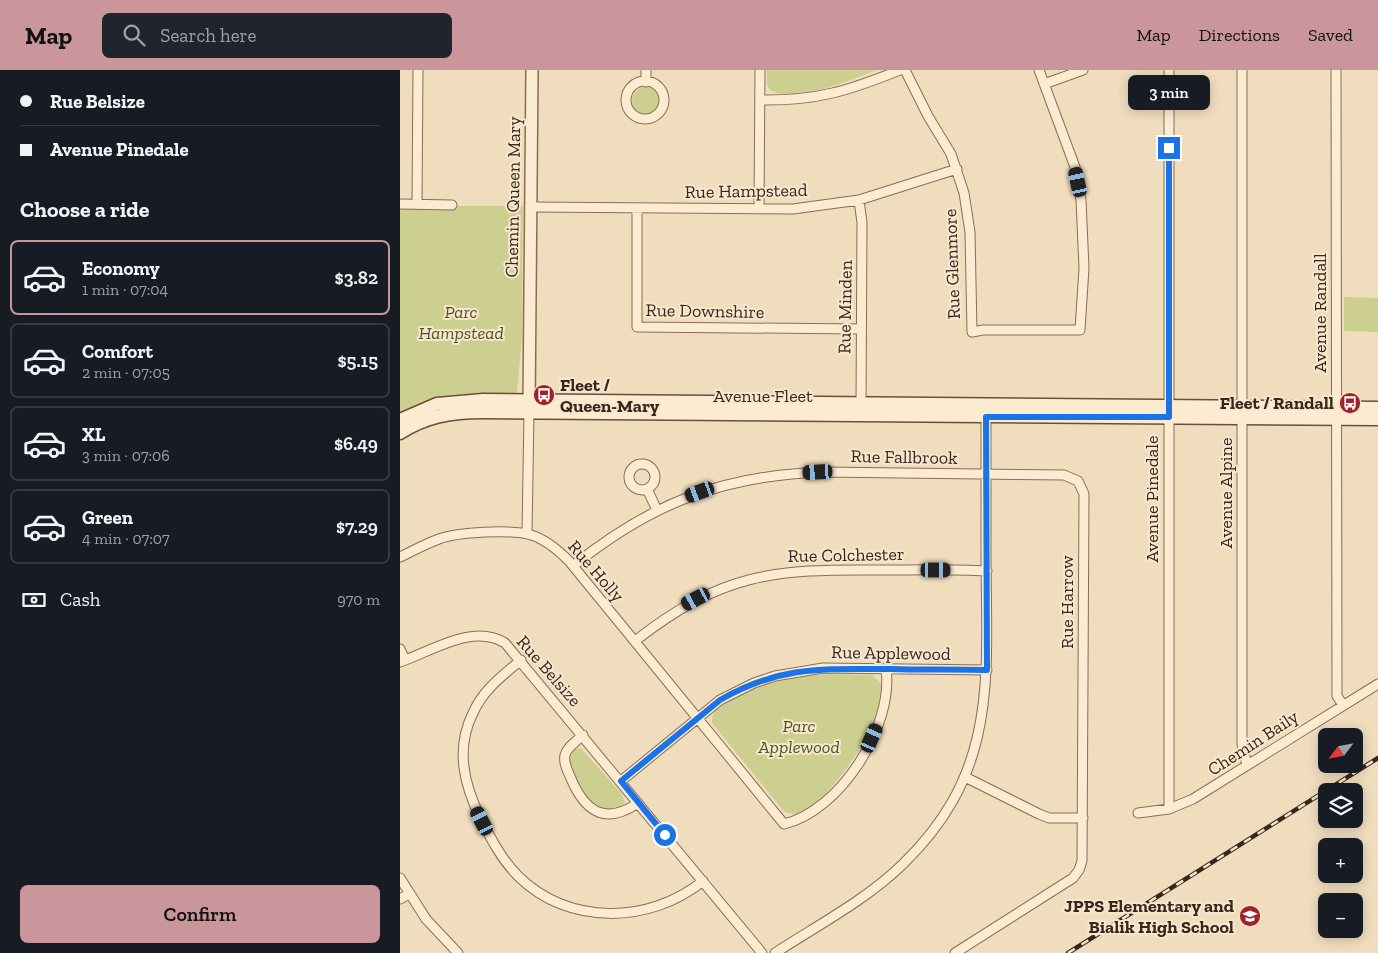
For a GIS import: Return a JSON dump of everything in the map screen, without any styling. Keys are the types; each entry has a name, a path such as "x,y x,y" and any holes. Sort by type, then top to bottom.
{"main road":[{"name":"Avenue Fleet","path":"400,420 425,408 450,402 529,406 1336,413"},
{"name":"Avenue Fleet","path":"400,433 428,419 454,412 529,406"},
{"path":"1336,413 1378,408"},
{"path":"1336,413 1378,419"}],"street":[{"path":"417,204 418,70"},
{"name":"Chemin Queen Mary","path":"527,534 532,70"},
{"path":"646,70 646,82"},
{"path":"759,209 760,70"},
{"path":"760,100 797,100 824,97 900,70"},
{"name":"Rue Glenmore","path":"905,70 957,169 964,193 970,232 972,332 983,330 1080,330 1084,268 1081,200 1075,167 1044,84"},
{"path":"1039,70 1044,84 1083,70"},
{"name":"Avenue Pinedale","path":"1168,809 1169,70"},
{"name":"Avenue Alpine","path":"1242,70 1242,744 1247,765"},
{"name":"Avenue Randall","path":"1336,70 1337,696 1343,705"},
{"path":"640,82 646,82 658,86 664,97 662,109 658,114 647,119 641,119 631,112 626,101 630,89 640,82"},
{"name":"Rue Hampstead","path":"530,207 800,208 859,200 957,169"},
{"name":"Rue Minden","path":"859,200 862,208 861,409"},
{"path":"400,204 452,205"},
{"name":"Rue Downshire","path":"637,208 637,327 861,329"},
{"path":"776,953 871,891 904,864 936,826 965,777 980,728 987,670 986,411"},
{"name":"Rue Fallbrook","path":"572,566 602,543 657,510 686,497 729,484 786,474 987,474"},
{"name":"Rue Harrow","path":"956,953 1073,878 1079,870 1082,861 1083,489 1078,481 1070,476 987,474"},
{"path":"647,490 657,510"},
{"name":"Rue Holly","path":"400,558 439,539 461,534 527,534 554,547 635,641 784,824 794,822 810,813 837,791 866,750 877,726 886,694 886,669"},
{"name":"Rue Colchester","path":"635,641 669,615 696,599 740,582 774,573 810,569 986,571"},
{"name":"Rue Belsize","path":"402,661 463,638 479,635 501,641 521,660 762,953"},
{"path":"400,649 402,661"},
{"path":"521,660 481,698 468,726 462,756 467,787 476,810 495,845 509,865 529,885 551,899 580,909 607,914 629,914 656,906 682,895 702,881"},
{"name":"Rue Applewood","path":"621,781 698,718 735,692 775,676 823,668 987,670"},
{"name":"Chemin Baily","path":"1138,813 1168,809 1193,799 1378,684"},
{"path":"583,735 569,748 564,758 576,789 586,804 600,813 616,815 638,803"},
{"path":"965,777 1049,818 1083,818"},
{"path":"400,878 426,919 458,953"},
{"path":"400,899 409,894"}],"green space":[{"path":"767,70 877,70 807,93 780,94 770,90 767,85"},
{"path":"646,87 656,91 660,101 656,111 646,115 636,111 632,101 636,91"},
{"name":"Parc Hampstead","path":"452,206 523,206 522,337 517,393 451,395 425,402 400,413 400,209 452,209"},
{"path":"1344,297 1378,298 1378,332 1344,331"},
{"name":"Parc Applewood","path":"823,674 873,675 881,684 878,704 875,717 862,746 842,774 817,802 804,811 792,814 782,809 712,723 714,712 724,703 757,688 776,682"},
{"path":"581,748 621,793 625,802 620,809 609,810 600,807 586,796 580,788 569,760 574,749"}],"railway":[{"path":"1068,953 1378,758"}],"place":[{"name":"Fleet / Queen-Mary","path":"544,395"},
{"name":"Fleet / Randall","path":"1350,403"},
{"name":"JPPS Elementary and Bialik High School","path":"1250,916"}],"route":[{"path":"665,835 621,781 720,700 735,692 775,676 823,668 987,670 986,417 1169,417 1169,148"}]}
